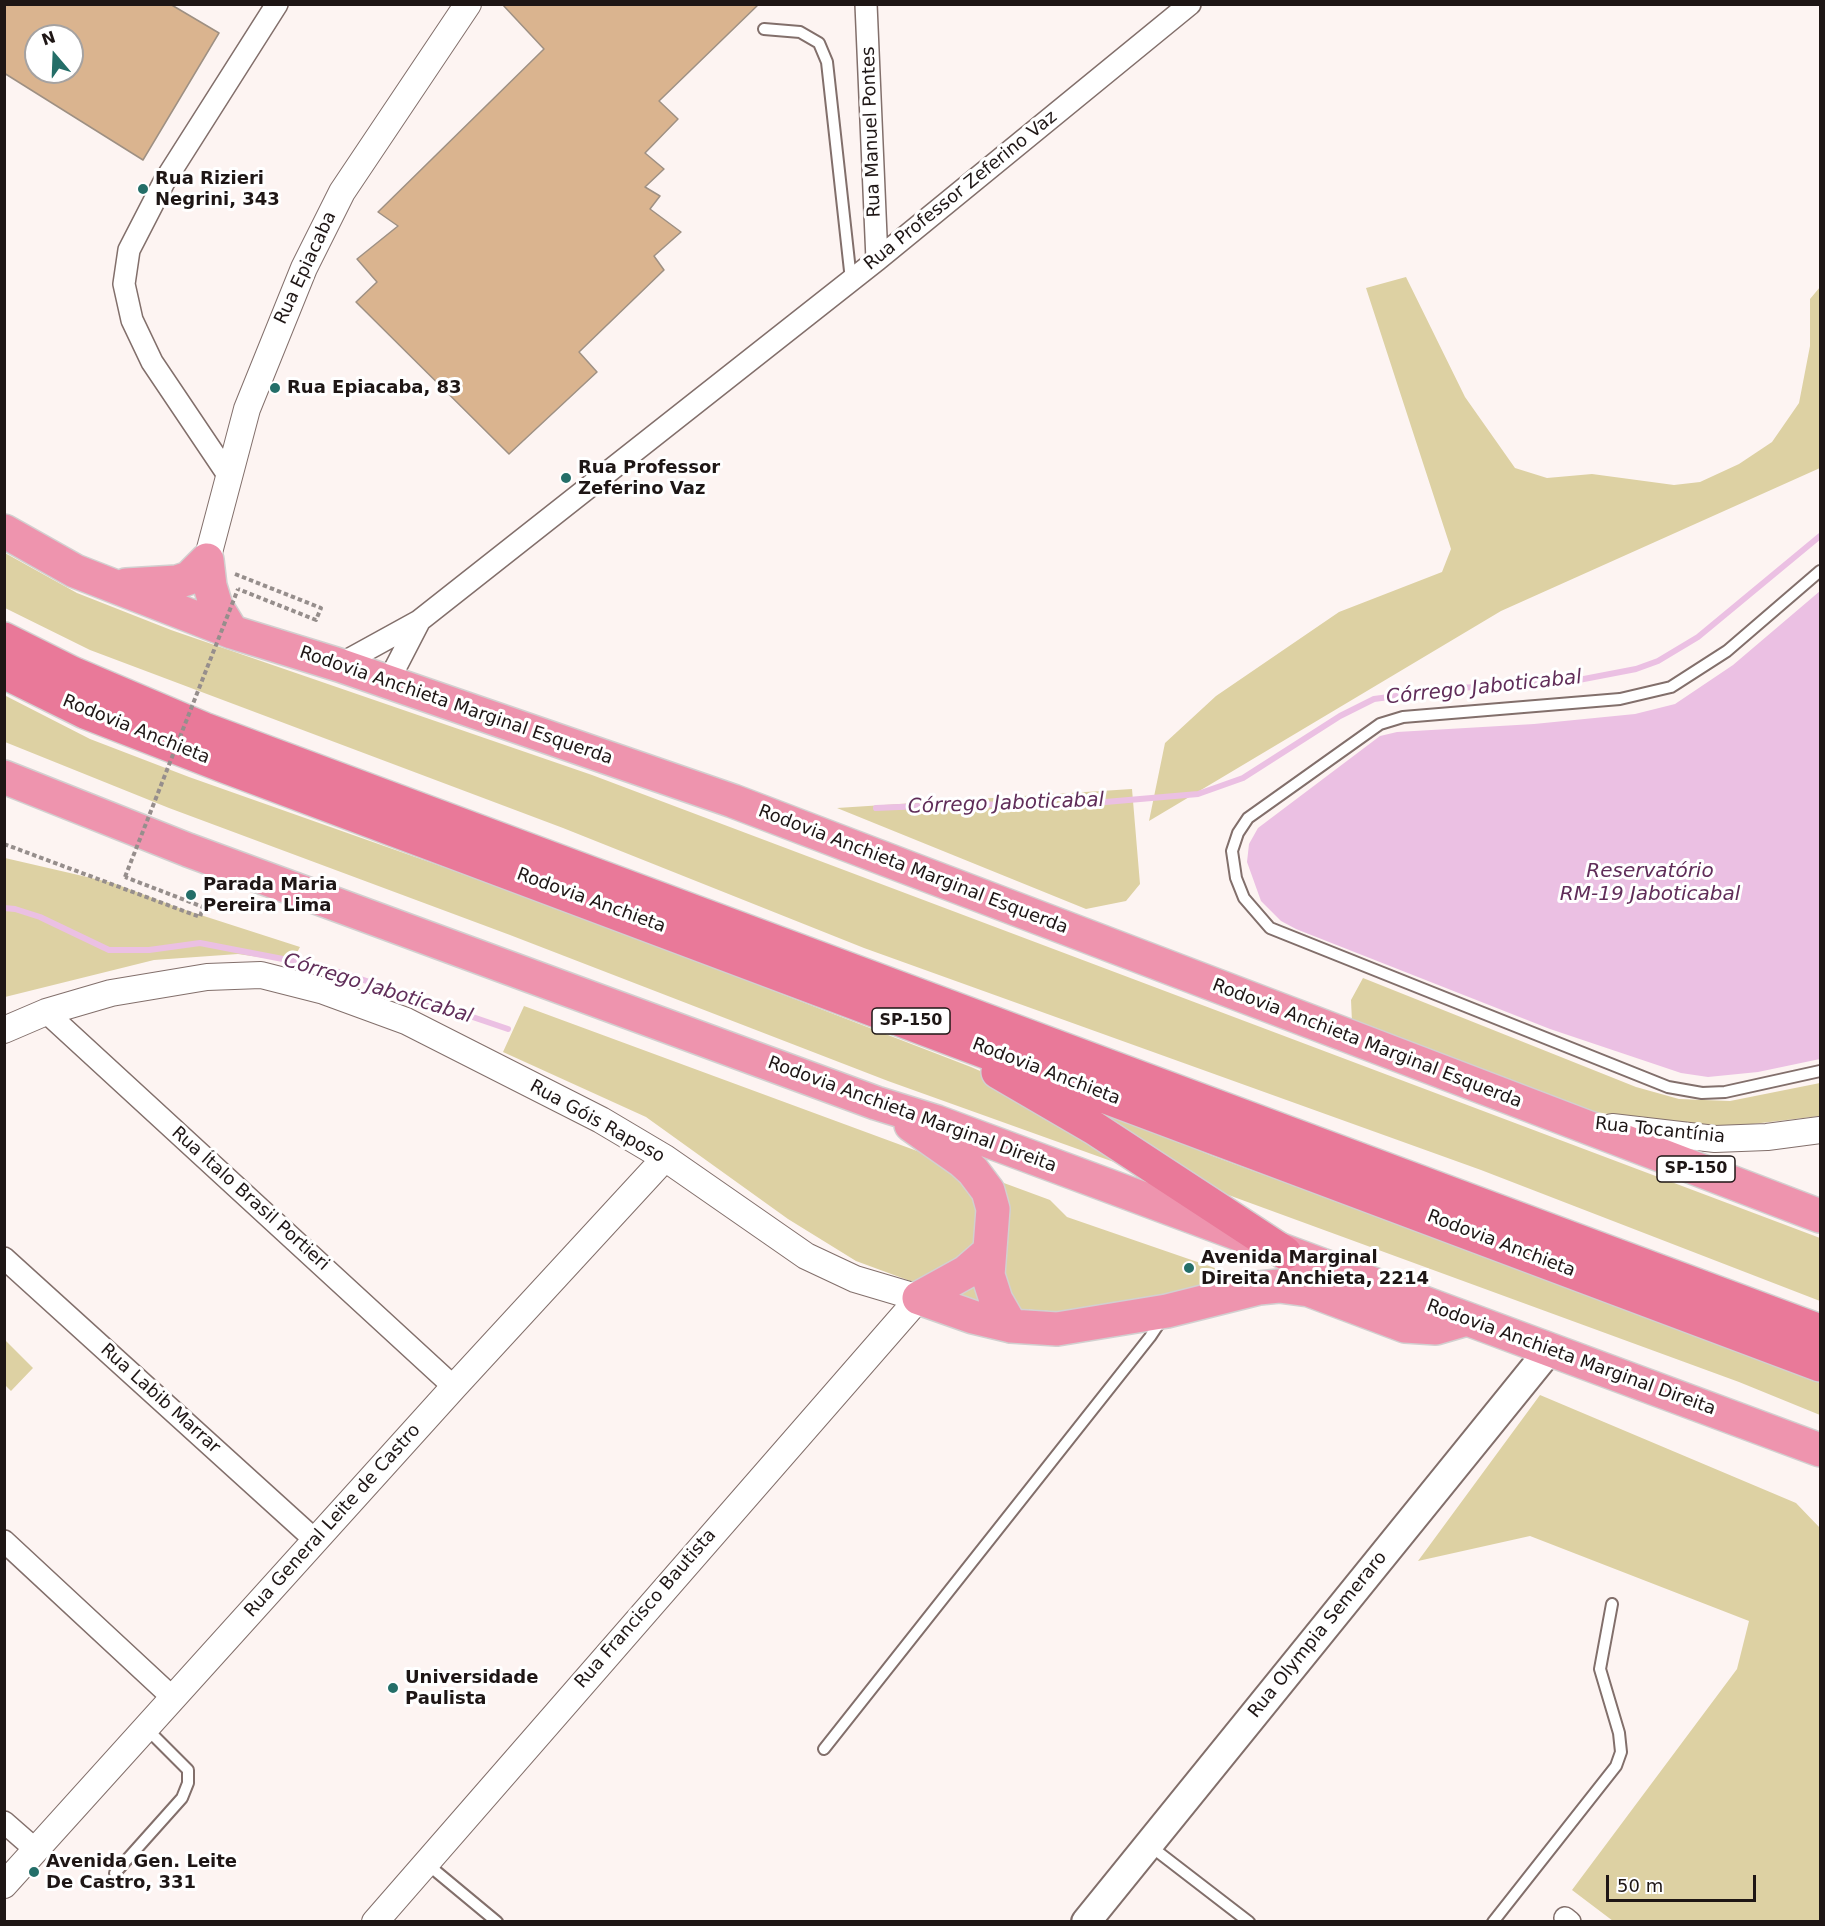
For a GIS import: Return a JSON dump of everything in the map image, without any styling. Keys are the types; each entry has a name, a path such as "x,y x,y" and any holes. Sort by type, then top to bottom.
{"highway":[{"name":"Rodovia Anchieta Marginal Esquerda","path":"4,531 75,571 232,632 339,665 733,801 1821,1216"},
{"path":"116,586 177,582 189,578 207,560"},
{"path":"207,560 210,586 216,606 232,632"},
{"name":"Rodovia Anchieta","path":"4,639 72,673 204,729 1821,1331"},
{"name":"Rodovia Anchieta","path":"4,672 85,712 1821,1365"},
{"name":"Rodovia Anchieta Marginal Direita","path":"4,777 140,833 876,1103 937,1122 1821,1450"},
{"path":"894,1015 1047,1099 1285,1253"},
{"path":"876,1103 927,1136 973,1171 988,1191 993,1209 988,1275 992,1289 1011,1326"},
{"path":"919,1298 966,1272 989,1252"},
{"path":"919,1298 974,1317 1011,1326 1057,1329 1167,1311 1259,1288 1279,1286 1309,1290 1405,1326 1436,1328 1468,1319"}],"main road":[{"name":"Rua Olympia Semeraro","path":"1086,1922 1550,1349"}],"street":[{"path":"228,475 152,362 132,320 124,284 129,250 164,182 277,4"},
{"name":"Rua Epiacaba","path":"207,560 247,408 273,340 327,220 468,4"},
{"name":"Rua Manuel Pontes","path":"866,4 877,260"},
{"name":"Rua Professor Zeferino Vaz","path":"339,665 419,621 877,260 1190,4"},
{"name":"Rua Professor Zeferino Vaz","path":"388,682 419,621"},
{"name":"Rua Góis Raposo","path":"4,1030 46,1012 111,993 207,976 261,975 324,991 405,1021 601,1120 665,1158 806,1256 855,1279 919,1298"},
{"name":"Rua Ítalo Brasil Portieri","path":"46,1012 454,1387"},
{"name":"Rua Tocantínia","path":"1572,1122 1715,1139 1767,1137 1821,1130"},
{"name":"Rua General Leite de Castro","path":"4,1885 172,1697 665,1158"},
{"name":"Rua Labib Marrar","path":"4,1258 315,1540"},
{"name":"Rua Francisco Bautista","path":"375,1922 919,1298"},
{"path":"4,1541 172,1697"},
{"path":"4,1822 36,1850"}],"lane":[{"path":"764,29 800,32 819,43 827,63 851,280"},
{"path":"1821,571 1727,651 1671,687 1620,699 1403,717 1380,724 1248,818 1238,833 1233,851 1236,878 1244,898 1270,928 1668,1087 1702,1093 1725,1092 1821,1071"},
{"path":"824,1749 1150,1337 1167,1311"},
{"path":"1493,1922 1616,1766 1621,1752 1619,1733 1600,1669 1612,1604"},
{"path":"115,1873 182,1798 188,1783 188,1770 146,1728"},
{"path":"1149,1844 1249,1922"},
{"path":"425,1862 497,1922"}],"path":[{"path":"4,844 200,916 203,907 124,877 238,589 316,620 321,608 243,578"}],"shaded area":[{"path":"1406,277 1465,397 1515,468 1547,478 1592,474 1674,485 1700,482 1739,464 1772,442 1799,403 1810,346 1810,299 1820,287 1820,468 1501,611 1149,821 1165,743 1216,696 1339,612 1442,572 1451,549 1366,288"},
{"path":"5,553 77,593 171,630 592,775 1820,1238 1820,1301 1481,1170 864,948 563,828 90,650 5,608"},
{"path":"4,695 90,739 189,777 551,905 971,1067 994,1077 1153,1176 888,1081 510,935 169,808 5,742"},
{"path":"1132,789 1140,884 1126,901 1086,909 837,808"},
{"path":"5,858 113,883 179,908 300,947 292,962 238,954 154,960 5,997"},
{"path":"1363,978 1636,1087 1679,1099 1730,1101 1820,1083 1820,1116 1719,1128 1666,1124 1585,1110 1352,1022 1351,1000"},
{"path":"524,1006 1050,1200 1067,1217 1238,1276 1167,1294 1063,1312 978,1306 856,1261 788,1219 646,1117 503,1052"},
{"path":"1050,1088 1210,1155 1820,1380 1820,1415 1739,1382 1212,1189"},
{"path":"5,1340 33,1368 11,1391 5,1385"},
{"path":"1540,1395 1796,1503 1820,1528 1820,1921 1613,1921 1572,1890 1737,1669 1749,1621 1530,1536 1418,1561"}],"water":[{"name":"Reservatório RM-19 Jaboticabal","path":"1820,591 1820,1059 1758,1072 1708,1077 1681,1073 1550,1029 1296,929 1281,921 1261,901 1247,862 1249,844 1258,828 1380,736 1397,732 1534,724 1635,714 1675,704 1733,665"}],"building":[{"path":"4,4 170,4 219,33 143,160 4,73"},
{"path":"502,4 759,4 659,101 678,119 645,153 664,169 645,187 660,196 650,209 681,232 654,256 664,270 579,352 597,372 509,454 356,302 377,282 357,259 398,226 378,212 544,49"}],"waterway":[{"name":"Córrego Jaboticabal","path":"876,808 968,804 1059,806 1198,794 1243,778 1340,716 1374,699 1456,688 1563,683 1636,669 1658,661 1698,637 1820,536"},
{"name":"Córrego Jaboticabal","path":"4,908 40,917 109,950 149,950 200,943 288,960 346,974 508,1029"}],"place":[{"name":"Rua Rizieri Negrini, 343","path":"143,189"},
{"name":"Rua Epiacaba, 83","path":"275,388"},
{"name":"Rua Professor Zeferino Vaz","path":"566,478"},
{"name":"Parada Maria Pereira Lima","path":"191,895"},
{"name":"Avenida Marginal Direita Anchieta, 2214","path":"1189,1268"},
{"name":"Universidade Paulista","path":"393,1688"},
{"name":"Avenida Gen. Leite De Castro, 331","path":"34,1872"}]}
